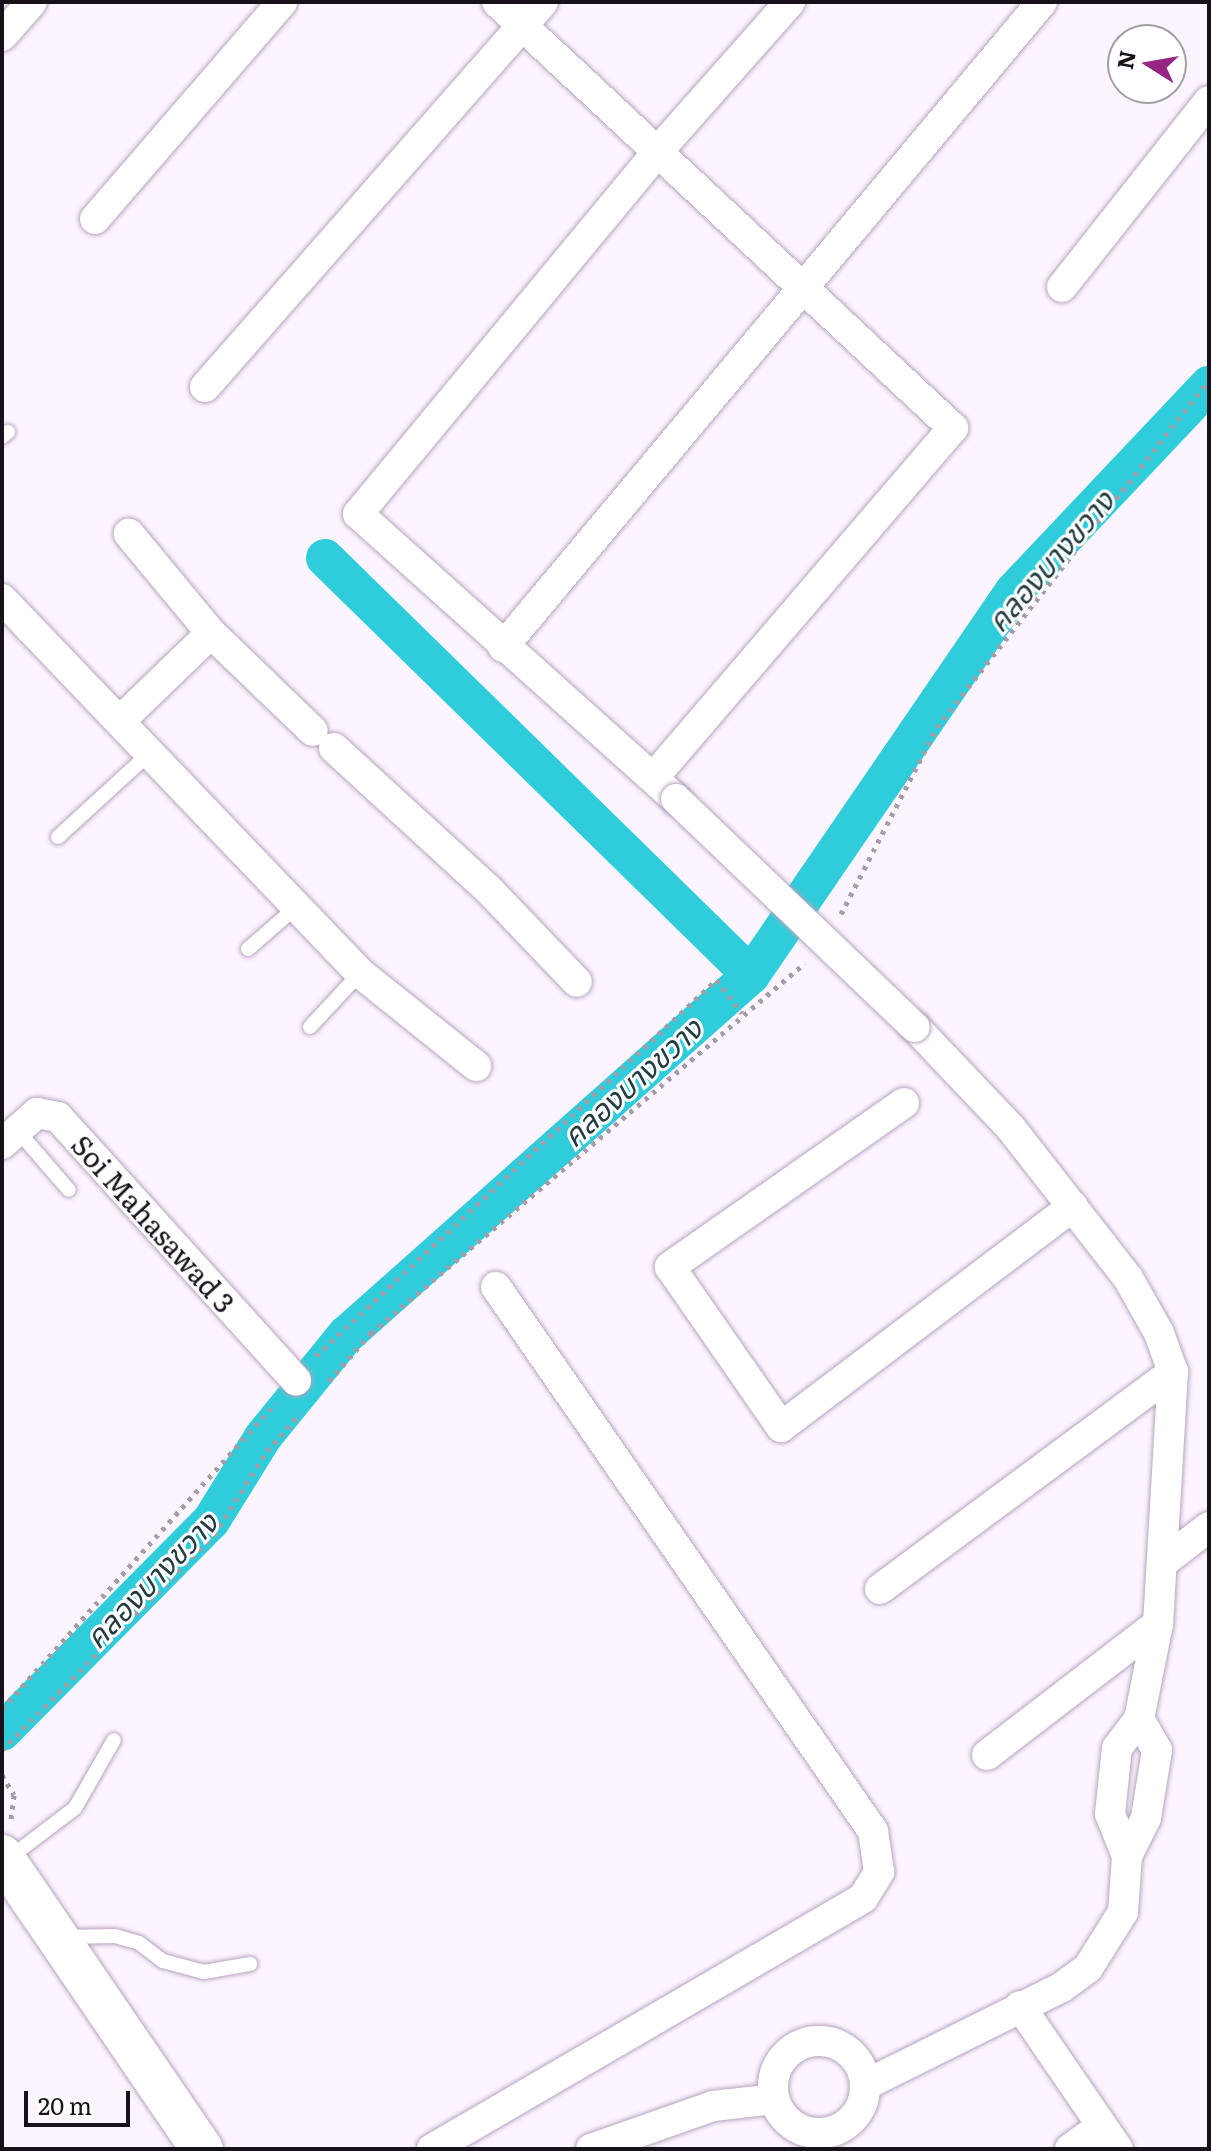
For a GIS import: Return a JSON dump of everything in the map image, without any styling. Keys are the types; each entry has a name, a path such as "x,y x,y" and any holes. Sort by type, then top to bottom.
{"street":[{"path":"2,36 32,2"},
{"path":"497,2 659,150 953,428 654,777"},
{"path":"205,387 543,2"},
{"path":"790,2 659,150 358,514 503,647 654,777 915,1027 1010,1127 1128,1278 1159,1333 1173,1372 1158,1624 1139,1719 1157,1750 1146,1818 1127,1856 1123,1912 1088,1968 865,2085"},
{"path":"503,647 807,289 1042,2"},
{"path":"95,219 273,5"},
{"path":"1062,287 1209,101"},
{"path":"129,534 211,633 489,890 577,982"},
{"path":"2,599 152,750 295,908 360,973 476,1066"},
{"path":"121,720 211,633"},
{"path":"904,1103 670,1267 781,1427 1073,1206"},
{"name":"Soi Mahasawad 3","path":"10,1137 37,1113 58,1117 308,1392"},
{"path":"432,2149 863,1898 879,1872 873,1831 496,1287"},
{"path":"880,1589 1173,1372"},
{"path":"1162,1563 1209,1527"},
{"path":"987,1755 1158,1624"},
{"path":"5,1849 60,1938 202,2149"},
{"path":"1020,2006 1110,2137 1070,2149"},
{"path":"813,2041 843,2048 862,2070 865,2085 863,2100 847,2124 820,2134 791,2124 774,2099 777,2068 786,2055 813,2041"},
{"path":"591,2149 713,2106 774,2099"}],"lane":[{"path":"58,837 152,750"},
{"path":"248,949 295,908"},
{"path":"310,1027 360,973"},
{"path":"10,1137 69,1190"},
{"path":"5,1849 75,1808 114,1740"},
{"path":"60,1938 115,1936 139,1943 163,1961 204,1972 250,1964"}],"path":[{"path":"839,917 937,727 1209,380"},
{"path":"2,1709 308,1392 371,1333 815,951"},
{"path":"2,1750 214,1535 308,1392 333,1335 716,980 741,1012"},
{"path":"2,1775 16,1809 5,1849"}],"waterway":[{"name":"คลองบางขวาง","path":"2,1732 211,1521 263,1437 346,1335 751,975 1014,591 1209,385"},
{"path":"325,558 751,975"}]}
